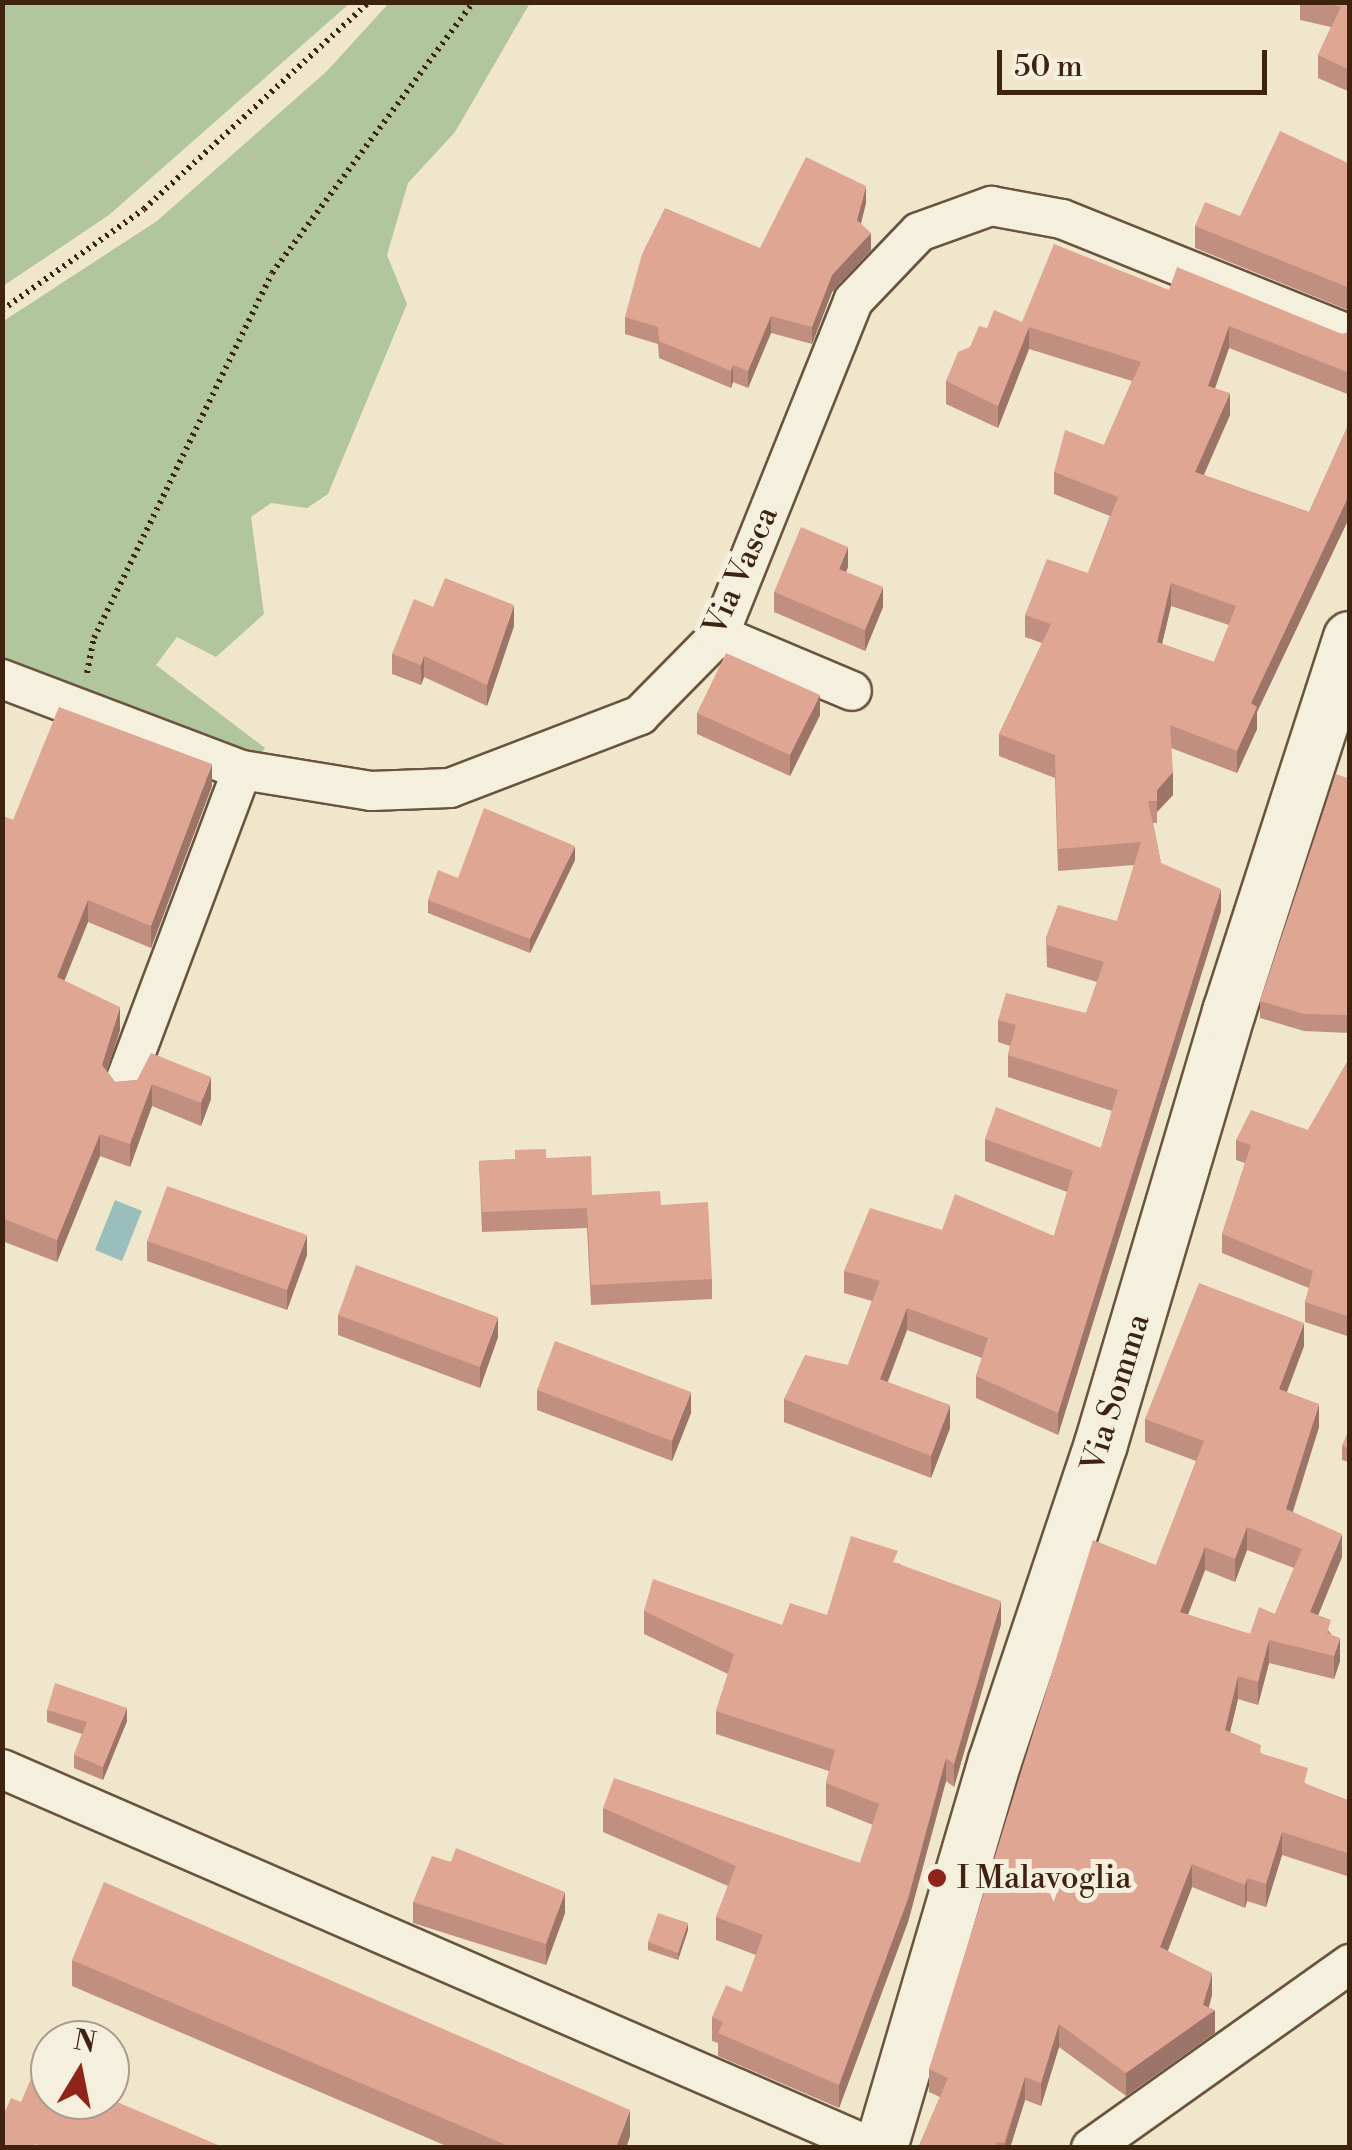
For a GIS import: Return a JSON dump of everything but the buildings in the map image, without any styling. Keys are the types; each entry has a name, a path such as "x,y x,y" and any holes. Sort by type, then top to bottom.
{"street":[{"name":"Via Vasca","path":"2,679 242,770 371,790 450,788 640,714 719,635 853,301 919,232 992,206 1062,218 1350,335"},
{"path":"719,635 852,691"},
{"name":"Via Somma","path":"877,2148 994,1761 1101,1444 1228,1012 1350,638"},
{"path":"124,1084 242,770"},
{"path":"2,1769 877,2148"},
{"path":"1092,2148 1350,1964"}],"path":[{"path":"2,310 144,209 369,2"},
{"path":"80,709 94,638 272,273 473,2"}],"green space":[{"path":"3,2 350,3 109,215 3,286"},
{"path":"389,3 530,3 455,132 408,183 387,255 407,304 328,494 307,508 271,503 251,517 264,614 216,657 177,637 156,665 265,748 254,766 3,668 2,322 157,221 327,71"}],"water":[{"path":"115,1200 142,1211 122,1261 95,1250"}],"place":[{"name":"I Malavoglia","path":"937,1878"}]}
